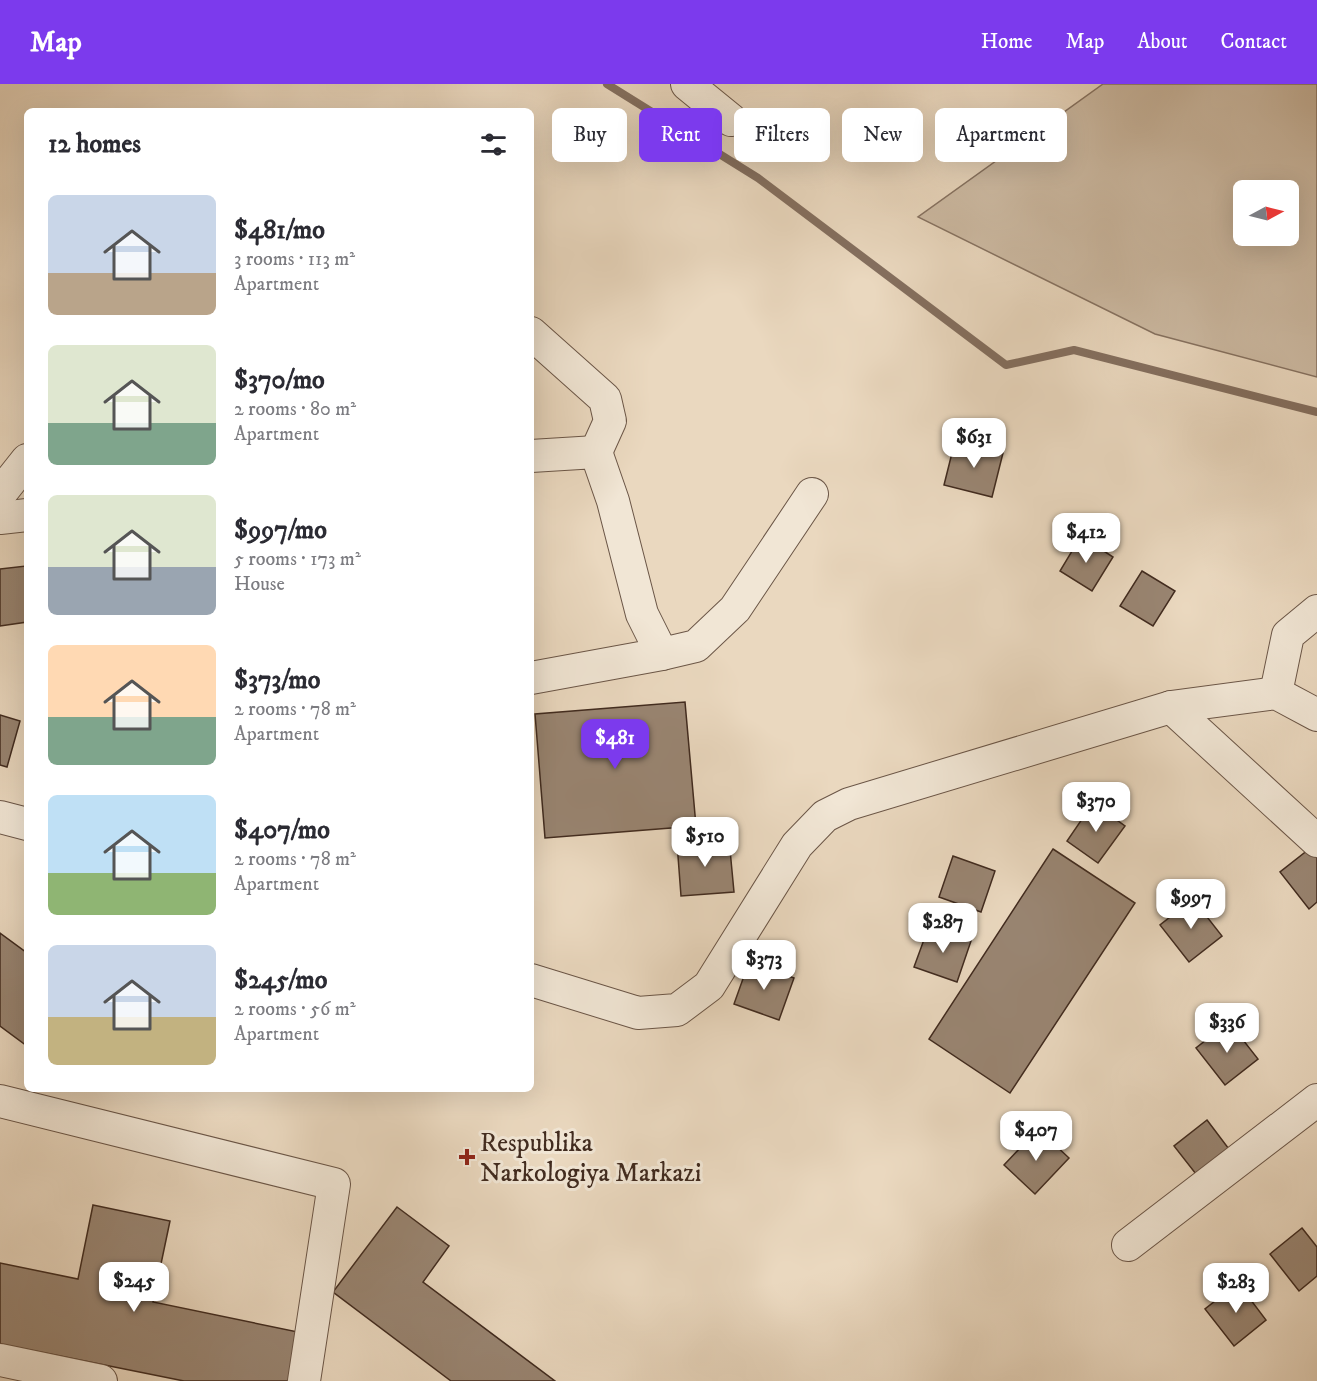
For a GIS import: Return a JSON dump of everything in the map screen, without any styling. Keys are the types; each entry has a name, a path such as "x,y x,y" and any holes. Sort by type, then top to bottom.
{"street":[{"path":"687,84 731,120"},
{"path":"534,336 605,399 610,421 596,452 613,501 642,614 662,654"},
{"path":"534,456 596,452"},
{"path":"0,494 24,464"},
{"path":"534,677 696,646 735,609 812,494"},
{"path":"0,518 24,515"},
{"path":"1276,693 1287,635 1317,611"},
{"path":"534,981 638,1013 677,1010 709,986 797,845 825,816 849,804 1171,707 1276,693 1317,715"},
{"path":"1171,707 1317,841"},
{"path":"0,817 24,823"},
{"path":"1128,1245 1317,1100"},
{"path":"0,1101 334,1184 304,1381"},
{"path":"0,1360 101,1381"}],"shaded area":[{"path":"1103,84 1317,84 1317,377 1155,334 918,217 995,162 1067,162 1067,110"}],"building":[{"path":"955,441 1003,453 992,497 944,485"},
{"path":"1081,536 1113,557 1092,591 1060,571"},
{"path":"24,566 24,622 0,626 0,569"},
{"path":"1142,571 1175,591 1153,626 1120,606"},
{"path":"685,702 696,826 545,838 535,714"},
{"path":"0,715 20,721 7,767 0,765"},
{"path":"1093,803 1125,826 1098,863 1067,841"},
{"path":"729,839 734,892 681,896 677,843"},
{"path":"1313,846 1317,851 1317,902 1309,909 1280,872"},
{"path":"1053,849 1135,903 1010,1093 929,1039"},
{"path":"953,856 995,871 981,912 939,897"},
{"path":"1193,899 1222,936 1189,962 1160,925"},
{"path":"929,926 971,941 957,982 914,967"},
{"path":"0,933 24,951 24,1044 0,1026"},
{"path":"749,962 794,978 779,1020 734,1004"},
{"path":"1229,1022 1258,1059 1225,1085 1196,1048"},
{"path":"1207,1120 1235,1157 1203,1183 1174,1146"},
{"path":"1038,1129 1069,1158 1035,1194 1004,1165"},
{"path":"93,1205 170,1221 153,1302 298,1332 289,1381 184,1381 0,1344 0,1263 78,1279"},
{"path":"397,1207 449,1246 423,1282 555,1381 451,1381 333,1292"},
{"path":"1302,1228 1317,1247 1317,1276 1299,1291 1270,1254"},
{"path":"1238,1283 1266,1320 1234,1346 1205,1309"}],"waterway":[{"path":"607,84 758,178 1006,365 1074,350 1317,412"}],"place":[{"name":"Respublika Narkologiya Markazi","path":"467,1157"}]}
